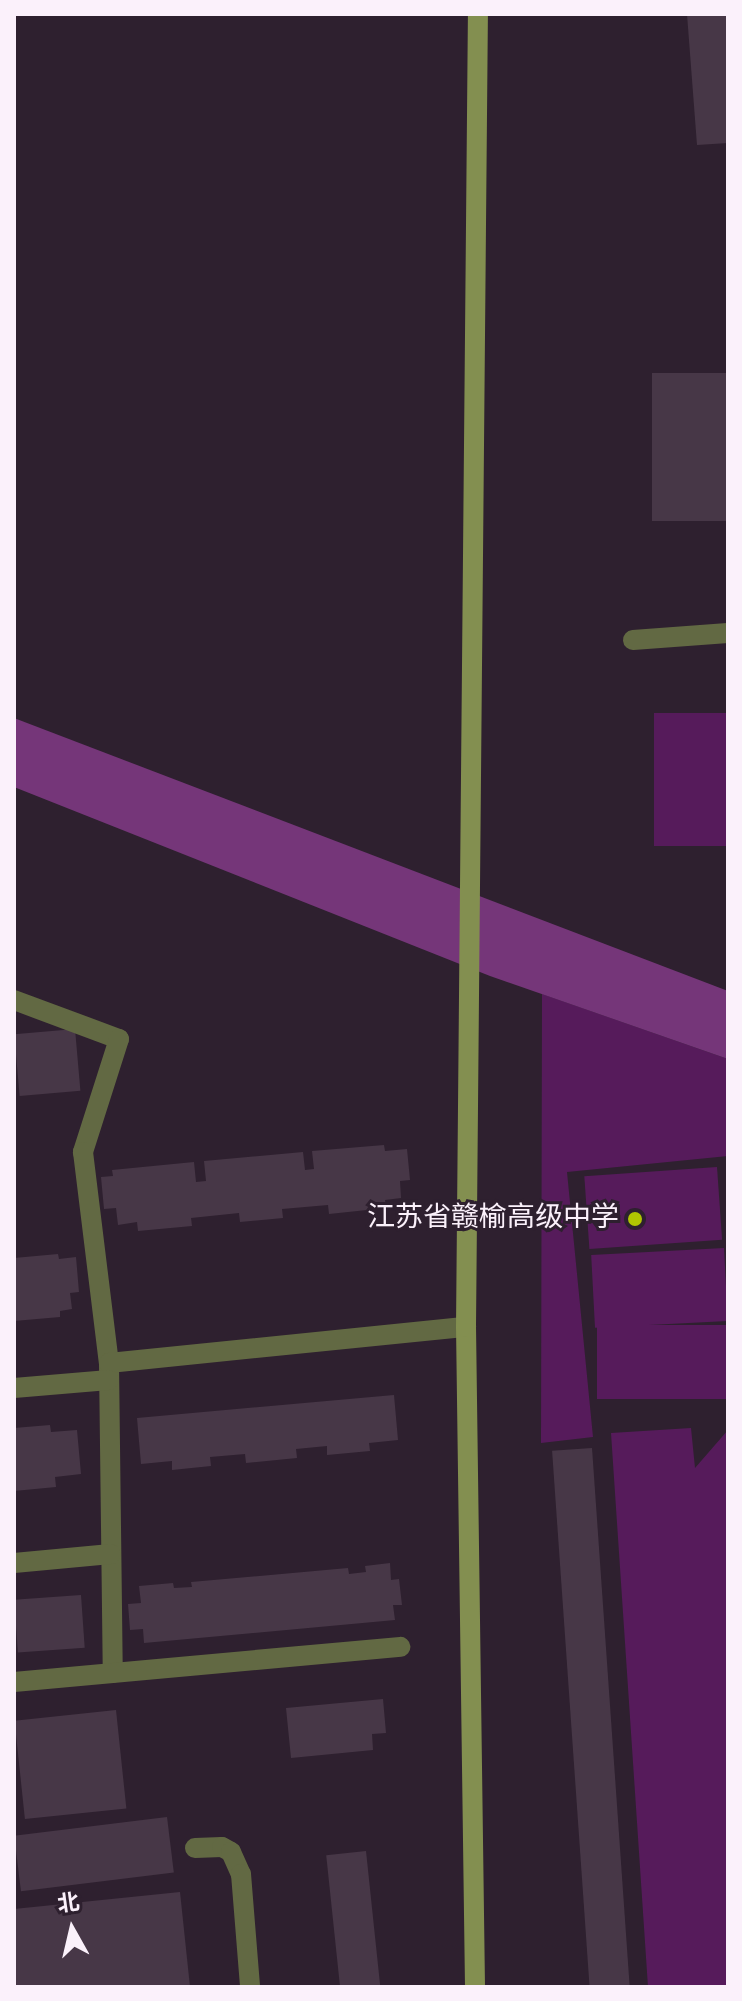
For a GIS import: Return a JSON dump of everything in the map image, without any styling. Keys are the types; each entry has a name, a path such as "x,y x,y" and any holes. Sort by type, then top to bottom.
{"street":[{"path":"475,1987 466,1327 478,14"}],"lane":[{"path":"633,640 728,633"},
{"path":"14,1000 119,1039 83,1152 109,1372 113,1673"},
{"path":"14,1388 109,1372 466,1327"},
{"path":"14,1563 111,1554"},
{"path":"14,1682 400,1647"},
{"path":"195,1848 222,1847 231,1852 241,1874 250,1987"}],"shaded area":[{"path":"654,713 727,713 727,846 654,846"},
{"path":"14,718 728,991 728,1059 490,976 14,787"},
{"path":"542,994 728,1059 728,1156 567,1172 593,1437 541,1443"},
{"path":"717,1167 722,1240 589,1249 584,1176"},
{"path":"724,1248 728,1321 595,1328 591,1255"},
{"path":"597,1325 728,1325 728,1399 597,1399"},
{"path":"691,1428 695,1468 728,1430 728,1987 648,1987 611,1433"}],"building":[{"path":"687,14 728,14 728,143 697,145"},
{"path":"652,373 728,373 728,521 652,521"},
{"path":"75,1029 80,1091 20,1096 14,1034"},
{"path":"384,1145 385,1151 407,1149 410,1180 400,1181 401,1198 385,1200 386,1208 329,1214 328,1205 282,1209 283,1218 240,1222 239,1213 191,1218 192,1226 138,1231 137,1222 118,1225 116,1208 104,1209 101,1177 113,1176 112,1170 194,1162 196,1182 206,1181 204,1161 303,1152 305,1170 314,1169 312,1151"},
{"path":"58,1254 59,1259 76,1257 79,1292 70,1293 72,1309 60,1311 60,1317 14,1321 14,1258"},
{"path":"394,1395 398,1440 369,1443 370,1451 327,1455 327,1446 296,1449 297,1458 246,1463 245,1454 210,1457 211,1466 172,1470 172,1461 141,1464 137,1418"},
{"path":"50,1425 51,1432 77,1430 81,1474 55,1477 56,1487 14,1491 14,1428"},
{"path":"592,1448 630,1987 590,1987 552,1451"},
{"path":"390,1563 391,1580 399,1579 402,1605 393,1605 395,1620 144,1643 143,1629 130,1630 128,1604 141,1603 139,1586 173,1583 174,1588 192,1587 191,1582 348,1568 349,1574 366,1572 365,1566"},
{"path":"81,1595 85,1648 18,1653 14,1600"},
{"path":"383,1699 386,1733 372,1734 373,1750 291,1758 286,1708"},
{"path":"116,1710 126,1808 25,1819 15,1721"},
{"path":"167,1817 174,1873 21,1891 14,1836"},
{"path":"366,1851 380,1987 340,1987 326,1855"},
{"path":"180,1892 190,1987 14,1987 14,1909"}],"place":[{"name":"江苏省赣榆高级中学","path":"635,1219"}]}
